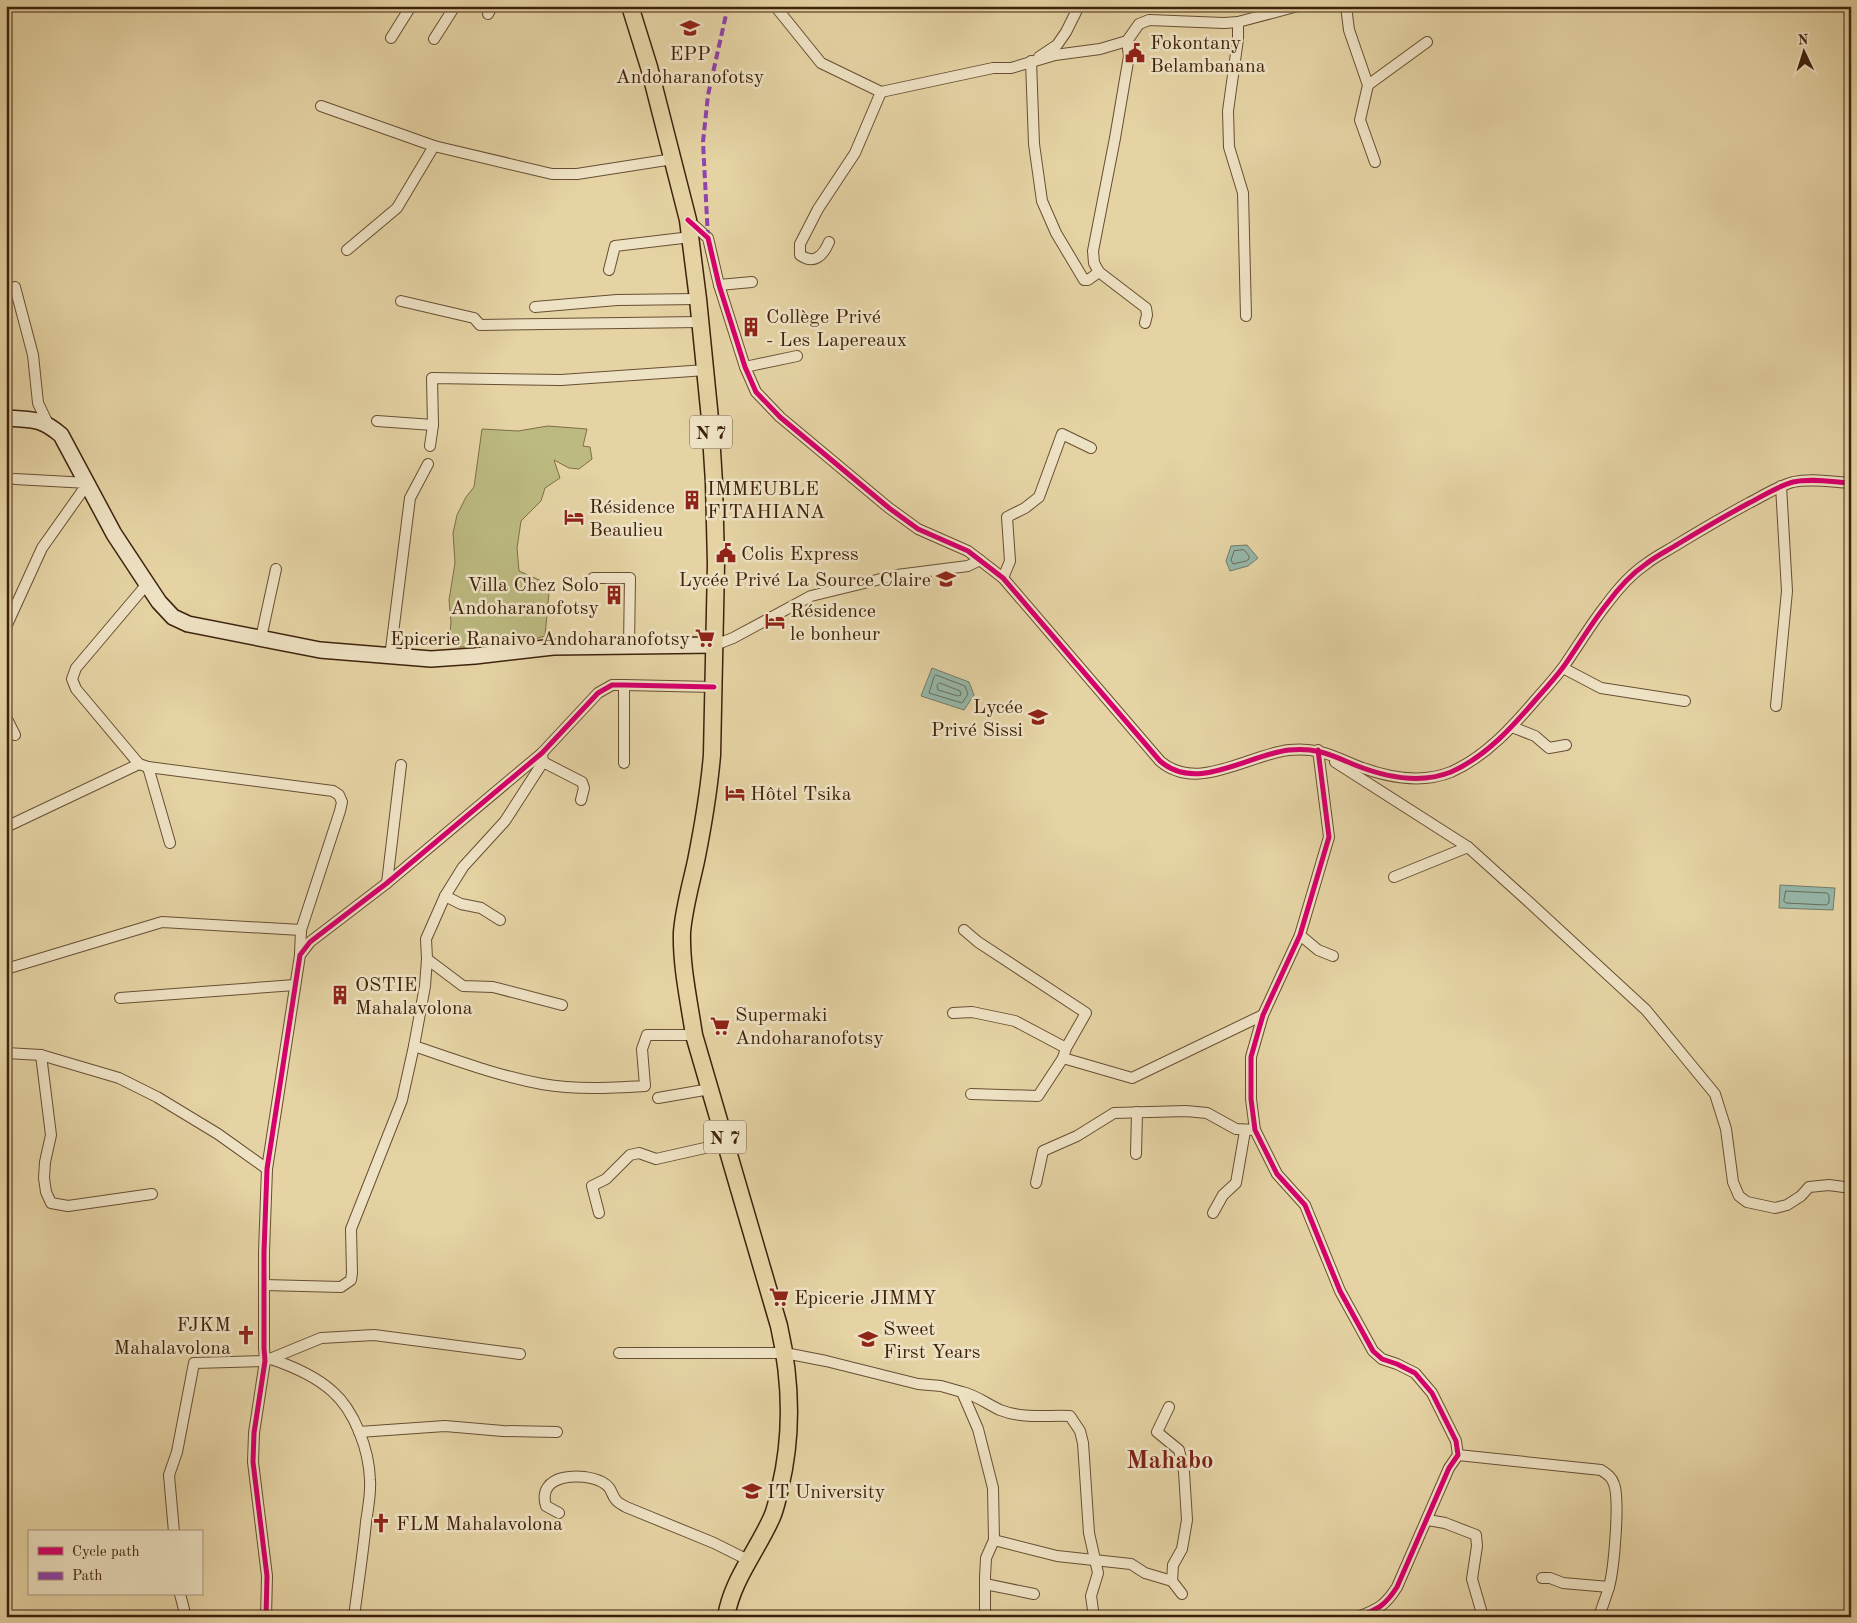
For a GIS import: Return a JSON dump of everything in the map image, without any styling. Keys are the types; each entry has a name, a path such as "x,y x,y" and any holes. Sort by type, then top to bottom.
{"main road":[{"name":"N 7","path":"630,6 649,67 691,237 706,370 714,483 715,645 710,778 696,861 684,916 682,951 694,1035 779,1326 785,1353 788,1381 788,1436 782,1480 773,1515 733,1592 726,1617"}],"street":[{"path":"390,38 411,6"},
{"path":"434,39 456,6"},
{"path":"776,6 821,63 881,92 993,68 1012,68 1055,55 1100,49 1127,42"},
{"path":"1031,61 1057,45 1079,6"},
{"path":"1144,323 1147,315 1146,308 1099,272 1094,264 1093,251 1116,138 1130,56 1127,42 1138,24 1149,20 1224,24 1297,6"},
{"path":"1346,6 1349,30 1368,85 1360,120 1374,162"},
{"path":"1238,22 1238,39 1228,111 1231,158 1242,184 1243,193 1246,316"},
{"path":"1368,85 1427,42"},
{"path":"1031,61 1035,152 1042,201 1056,233 1084,280 1088,280 1099,272"},
{"path":"829,242 821,256 814,260 806,259 800,255 800,244 818,209 855,153 881,92"},
{"path":"321,106 434,146 552,174 577,174 673,159"},
{"path":"347,250 397,208 434,146"},
{"path":"688,220 708,238 719,285 745,367 756,392 780,417 889,508 918,529 968,551 1003,578 1138,737 1168,768 1190,775 1202,774 1287,750 1318,750 1356,766 1398,777 1414,779 1432,778 1451,772 1470,762 1512,728 1563,668 1606,605 1645,564 1723,517 1781,486 1812,480 1851,483"},
{"path":"609,270 615,246 691,237"},
{"path":"719,285 752,282"},
{"path":"6,291 15,287 33,355 38,403 48,424"},
{"path":"535,307 617,300 698,299"},
{"path":"401,301 474,318 480,325 700,322"},
{"path":"745,367 797,356"},
{"path":"430,446 433,425 432,378 561,380 706,370"},
{"path":"6,418 37,420 48,424 61,435 114,534 159,602 173,618 188,624 320,650 431,659 553,647 715,645 734,638 811,596 897,575 968,566 980,560"},
{"path":"377,422 433,425"},
{"path":"1003,578 1010,561 1007,517 1025,508 1039,497 1062,434 1092,448"},
{"path":"390,657 410,498 428,464"},
{"path":"14,479 88,483"},
{"path":"6,627 42,548 88,483"},
{"path":"1776,706 1787,591 1781,486"},
{"path":"261,638 276,569"},
{"path":"593,578 630,578 629,646"},
{"path":"147,584 76,668 72,679 76,689 143,766 170,842"},
{"path":"1563,668 1601,688 1685,701"},
{"path":"264,1285 341,1287 351,1280 351,1229 402,1100 414,1046 424,986 427,959 426,939 445,896 463,867 505,821 543,757 598,693 612,686 624,684 714,687"},
{"path":"624,684 624,763"},
{"path":"6,717 15,735"},
{"path":"1512,728 1535,736 1549,748 1566,745"},
{"path":"1318,750 1468,847 1646,1010 1716,1094 1726,1129 1733,1182 1740,1196 1747,1202 1775,1208 1787,1205 1801,1196 1809,1186 1828,1185 1851,1188"},
{"path":"1213,1213 1223,1195 1236,1183 1250,1130 1252,1057 1263,1015 1300,934 1329,837 1318,750"},
{"path":"543,757 582,782 584,788 581,800"},
{"path":"300,955 310,942 387,883 543,757"},
{"path":"387,883 401,765"},
{"path":"6,827 143,766 326,790 340,795 342,802 340,811 301,930 300,955 267,1169 264,1285 268,1360 254,1433 254,1462 267,1576 266,1617"},
{"path":"1394,877 1468,847"},
{"path":"445,896 461,904 481,908 500,920"},
{"path":"6,969 162,922 301,930"},
{"path":"964,930 978,942 1086,1013 1065,1053 1038,1096 971,1094"},
{"path":"1300,934 1318,950 1333,956"},
{"path":"427,959 463,986 493,987 562,1005"},
{"path":"120,998 295,985"},
{"path":"953,1013 972,1012 1015,1022 1065,1053 1132,1078 1263,1015"},
{"path":"414,1046 496,1073 534,1082 598,1089 645,1086 642,1049 647,1035 694,1035"},
{"path":"6,1054 41,1055 119,1078 218,1134 267,1169"},
{"path":"41,1055 51,1135 45,1162 44,1178 46,1192 51,1203 68,1206 152,1194"},
{"path":"658,1098 710,1089"},
{"path":"1036,1183 1043,1151 1077,1136 1114,1113 1186,1111 1207,1113 1236,1129 1250,1130"},
{"path":"1136,1154 1137,1112"},
{"path":"1250,1130 1277,1174 1306,1205 1340,1291 1373,1351 1382,1359 1398,1364 1415,1373 1432,1393 1456,1441 1458,1455 1449,1468 1398,1587 1388,1601 1375,1610 1358,1617"},
{"path":"599,1214 592,1186 606,1179 630,1155 639,1153 656,1159 727,1143"},
{"path":"268,1360 321,1338 374,1336 520,1354"},
{"path":"619,1353 785,1353 826,1361 918,1384 941,1386 970,1394 1000,1410 1022,1416 1070,1416 1080,1431 1083,1443 1089,1533 1098,1573 1091,1596 1094,1617"},
{"path":"174,1530 169,1476 177,1452 194,1363 268,1360 287,1364 332,1391 346,1407 359,1432 368,1462 370,1482 354,1617"},
{"path":"962,1392 978,1429 992,1488 994,1540 986,1558 985,1617"},
{"path":"1170,1407 1157,1432 1180,1450 1188,1520 1182,1549 1173,1565 1172,1581"},
{"path":"359,1432 445,1426 503,1431 557,1432"},
{"path":"1458,1455 1601,1470 1610,1476 1614,1485 1616,1507 1613,1561 1609,1587 1599,1617"},
{"path":"559,1513 546,1506 544,1498 547,1486 556,1479 585,1477 600,1481 607,1486 613,1492 616,1500 626,1507 714,1543 748,1560"},
{"path":"1428,1520 1445,1523 1476,1535 1477,1546 1472,1579 1483,1617"},
{"path":"994,1540 1057,1556 1131,1564 1145,1573 1172,1581 1182,1594"},
{"path":"1542,1578 1550,1578 1562,1583 1609,1587"},
{"path":"985,1584 1034,1594"},
{"path":"181,1596 186,1617"}],"shaded area":[{"path":"548,426 587,429 583,446 590,447 592,459 579,469 569,468 554,460 560,478 545,488 541,501 521,521 517,548 519,571 546,583 549,592 545,636 495,651 475,647 455,647 449,643 451,622 449,600 455,563 453,533 457,515 466,497 474,487 482,429 518,431"}],"water":[{"path":"1247,545 1258,558 1248,566 1230,571 1226,561 1231,546"},
{"path":"932,668 969,682 974,695 964,710 921,696"},
{"path":"1780,885 1835,888 1833,910 1779,908"}],"marked path":[{"path":"708,238 703,142 708,95 728,6"}],"cycle path":[{"path":"688,220 708,238 719,285 745,367 756,392 780,417 889,508 918,529 968,551 1003,578 1160,761 1174,770 1206,773 1273,753 1299,749 1331,755 1378,773 1403,778 1428,778 1451,772 1476,758 1509,729 1548,686 1615,594 1640,568 1731,513 1787,484 1807,480 1851,483"},
{"path":"266,1617 267,1576 253,1462 254,1433 265,1361 264,1252 267,1169 300,955 310,942 387,883 542,753 598,693 612,685 714,687"},
{"path":"1318,750 1329,837 1300,935 1263,1015 1251,1057 1251,1099 1255,1130 1277,1174 1305,1205 1340,1291 1373,1351 1382,1359 1415,1373 1432,1393 1456,1441 1458,1455 1449,1468 1397,1587 1389,1599 1380,1606 1358,1617"}],"place":[{"name":"EPP Andoharanofotsy","path":"690,28"},
{"name":"Fokontany Belambanana","path":"1135,53"},
{"name":"Collège Privé - Les Lapereaux","path":"751,327"},
{"name":"IMMEUBLE FITAHIANA","path":"692,500"},
{"name":"Résidence Beaulieu","path":"574,517"},
{"name":"Colis Express","path":"726,553"},
{"name":"Lycée Privé La Source Claire","path":"946,579"},
{"name":"Villa Chez Solo Andoharanofotsy","path":"614,595"},
{"name":"Résidence le bonheur","path":"775,621"},
{"name":"Epicerie Ranaivo Andoharanofotsy","path":"705,638"},
{"name":"Lycée Privé Sissi","path":"1038,717"},
{"name":"Hôtel Tsika","path":"735,793"},
{"name":"OSTIE Mahalavolona","path":"340,995"},
{"name":"Supermaki Andoharanofotsy","path":"720,1026"},
{"name":"Epicerie JIMMY","path":"779,1297"},
{"name":"FJKM Mahalavolona","path":"246,1335"},
{"name":"Sweet First Years","path":"868,1339"},
{"name":"IT University","path":"752,1491"},
{"name":"FLM Mahalavolona","path":"381,1523"}],"district":[{"name":"Mahabo","path":"1170,1459"}]}
